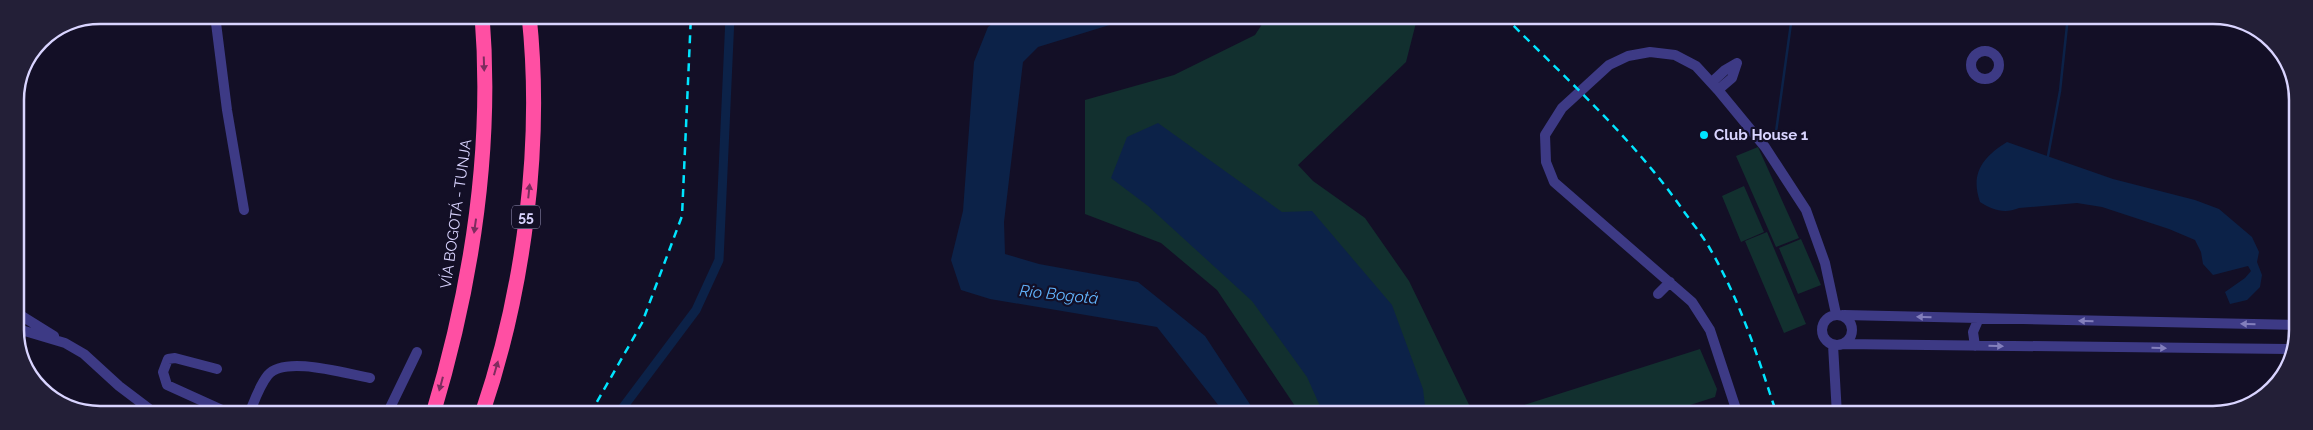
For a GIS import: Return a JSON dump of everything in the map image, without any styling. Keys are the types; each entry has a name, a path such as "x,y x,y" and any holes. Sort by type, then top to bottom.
{"highway":[{"name":"VÍA BOGOTÁ - TUNJA","path":"435,406 458,322 471,260 478,207 485,125 482,24"},
{"name":"55","path":"484,406 500,356 525,226 530,187 534,112 529,24"}],"street":[{"path":"216,24 227,110 244,210"},
{"path":"1735,406 1710,330 1692,302 1554,182 1546,162 1545,135 1562,108 1609,65 1628,56 1650,52 1675,54 1696,66 1715,86 1765,147 1806,210 1825,262 1840,315 1851,325 1852,331 1847,341 1838,344"},
{"path":"1658,294 1670,282"},
{"path":"2286,349 1838,344 1824,338 1821,328 1826,318 1840,315 2289,326"},
{"path":"24,317 84,354 119,386 145,406"},
{"path":"1975,346 1973,332 1979,318"},
{"path":"24,331 65,343"},
{"path":"1836,406 1838,344"},
{"path":"391,406 418,352"},
{"path":"213,406 167,385 163,372 168,359 175,358 217,369"},
{"path":"253,406 268,376 283,366 297,365 370,378"}],"green space":[{"path":"1262,24 1416,24 1406,62 1298,165 1313,181 1365,218 1409,281 1470,406 1295,406 1217,290 1161,243 1085,214 1085,100 1174,75 1255,35"},
{"path":"1758,147 1799,238 1776,247 1736,156"},
{"path":"1744,186 1764,232 1741,242 1722,196"},
{"path":"1767,232 1806,324 1784,333 1745,241"},
{"path":"1801,239 1821,285 1798,294 1779,248"},
{"path":"1700,349 1717,389 1715,397 1687,406 1521,406"}],"water":[{"name":"Río Bogotá","path":"992,24 1113,24 1038,47 1023,62 1004,222 1005,254 1039,264 1138,282 1205,336 1251,406 1219,406 1157,327 990,299 961,290 951,260 963,211 974,62 988,27"},
{"path":"1158,123 1282,212 1312,211 1392,305 1423,389 1425,406 1320,406 1307,377 1252,301 1148,206 1111,178 1127,137"},
{"path":"2007,142 2113,179 2195,200 2219,209 2252,237 2259,252 2257,262 2262,275 2260,287 2247,300 2230,304 2225,292 2245,278 2251,271 2248,266 2213,275 2203,264 2201,252 2195,240 2169,229 2102,207 2077,203 2003,211 1985,205 1980,202 1977,192 1978,174 1985,160"}],"waterway":[{"path":"624,406 696,310 719,260 730,24"},
{"path":"1776,132 1791,24"},
{"path":"2048,156 2060,91 2067,24"}],"railway":[{"path":"595,406 642,323 682,216 691,24"},
{"path":"1512,24 1622,135 1665,186 1703,238 1720,267 1739,308 1774,406"}],"place":[{"name":"Club House 1","path":"1704,135"}]}
